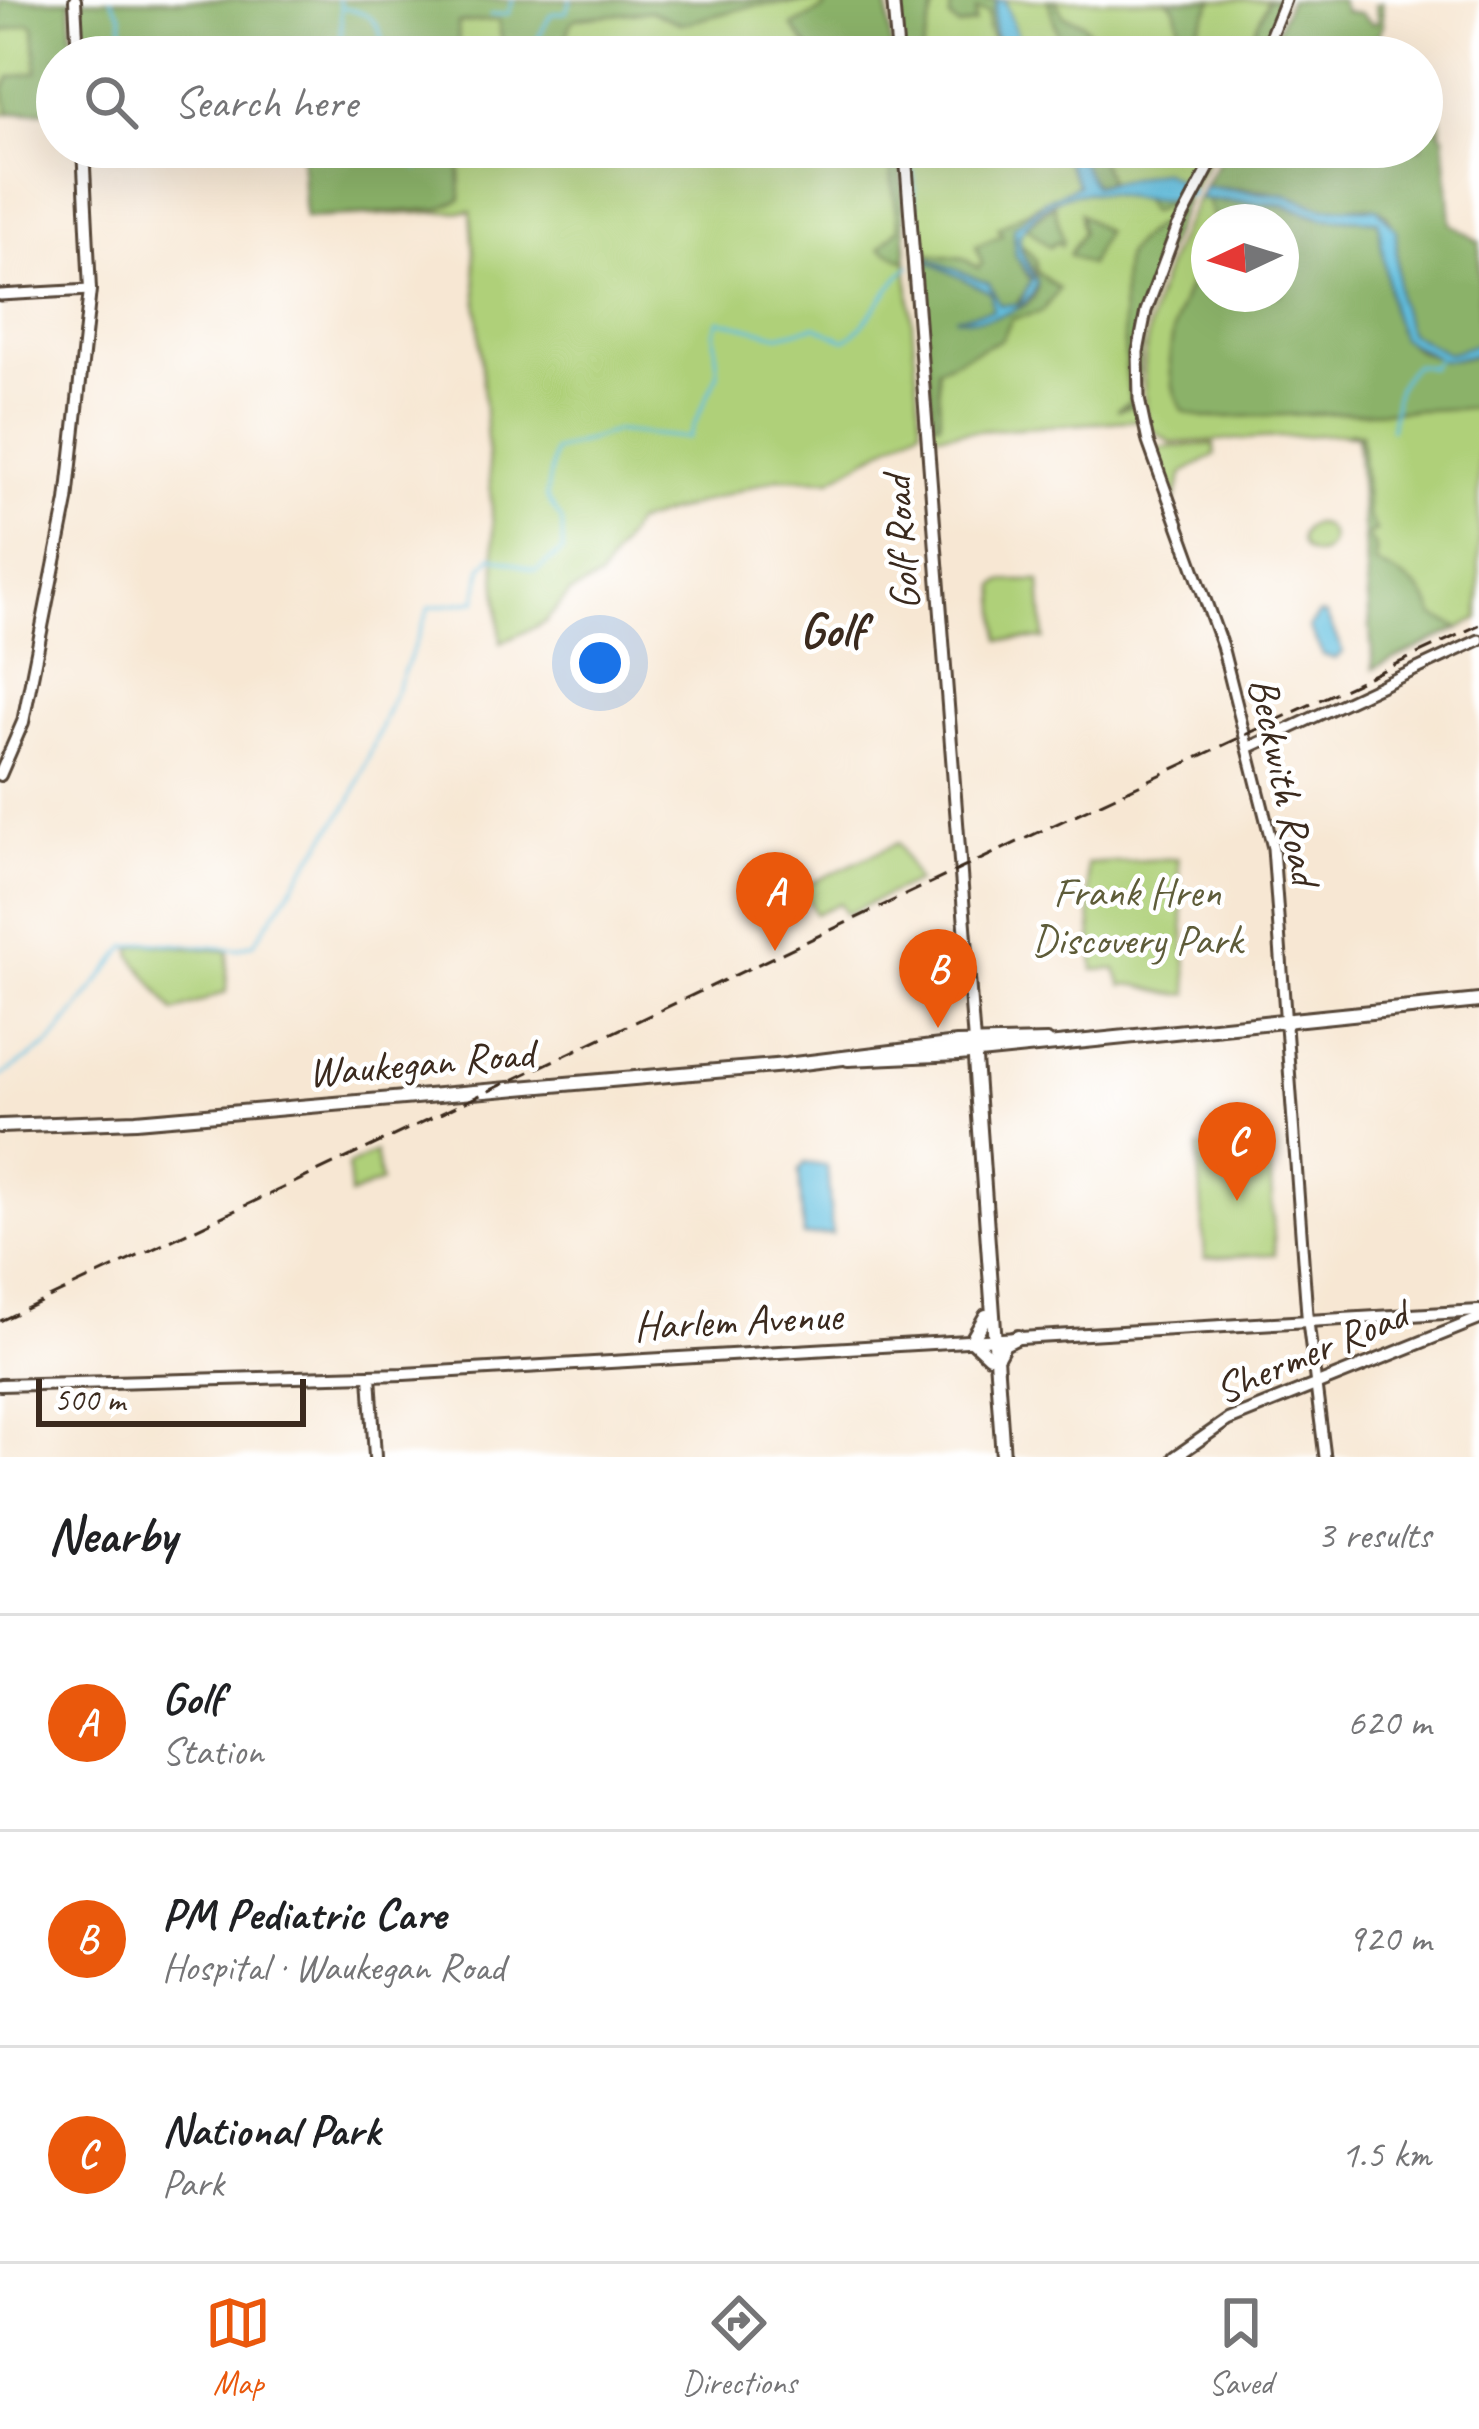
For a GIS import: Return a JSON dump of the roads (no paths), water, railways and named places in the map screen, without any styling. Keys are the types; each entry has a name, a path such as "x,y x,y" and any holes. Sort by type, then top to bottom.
{"main road":[{"path":"75,0 77,36"},
{"path":"893,0 896,36"},
{"path":"0,775 22,729 58,556 90,290 84,168"},
{"name":"Golf Road","path":"907,168 1000,1457"},
{"name":"Waukegan Road","path":"0,1126 136,1121 1479,1001"},
{"path":"1018,1337 1004,1344 993,1359 972,1340 990,1329 1018,1337 1479,1315"},
{"name":"Shermer Road","path":"1175,1457 1228,1420 1479,1315"},
{"name":"Harlem Avenue","path":"0,1385 370,1375 972,1340 990,1329"},
{"path":"370,1375 375,1457"}],"street":[{"path":"1270,36 1285,0"},
{"name":"Beckwith Road","path":"1209,168 1190,202 1142,327 1139,399 1148,442 1219,637 1273,848 1309,1321 1325,1457"},
{"path":"0,295 90,290"},
{"path":"1248,748 1479,640"}],"water":[{"path":"997,0 1005,1 1018,36 996,36"},
{"path":"1070,168 1084,168 1094,186 1162,171 1185,185 1179,199 1095,193 1057,199 1038,212 1020,234 1020,250 1037,282 1033,293 1016,309 1004,314 955,317 993,310 991,293 930,262 920,264 920,255 989,284 1000,305 1020,304 1032,279 1015,254 1014,228 1046,200 1078,185"},
{"path":"1204,187 1286,195 1323,208 1377,208 1396,230 1398,298 1408,332 1448,354 1479,343 1479,354 1443,361 1401,338 1391,310 1378,220 1324,218 1299,210 1299,204 1199,199"},
{"path":"1319,614 1326,615 1343,652 1335,659 1323,655 1309,628"},
{"path":"805,1163 827,1166 832,1234 803,1236 799,1170"}],"waterway":[{"path":"111,0 121,15 124,36"},
{"path":"338,0 341,7 368,16 381,36"},
{"path":"490,15 508,14 513,0"},
{"path":"539,36 551,14 566,12 571,0"},
{"path":"341,7 341,36"},
{"path":"913,171 916,214"},
{"path":"1174,190 1190,193"},
{"path":"0,1077 50,1044 126,947 148,942 237,949 254,943 351,800 430,607 476,601 482,568 492,556 536,571 563,551 562,521 546,497 554,451 616,431 688,438 718,373 714,332 719,320 779,335 816,326 844,340 910,266"},
{"path":"1391,429 1403,379 1415,365 1431,367 1439,357"}],"railway":[{"path":"0,1321 1479,625"}],"place":[{"name":"Golf","path":"775,951"},
{"name":"PM Pediatric Care","path":"938,1028"},
{"name":"National Park","path":"1237,1201"}],"district":[{"name":"Golf","path":"832,630"}],"park label":[{"name":"Frank Hren Discovery Park","path":"1137,916"}]}
